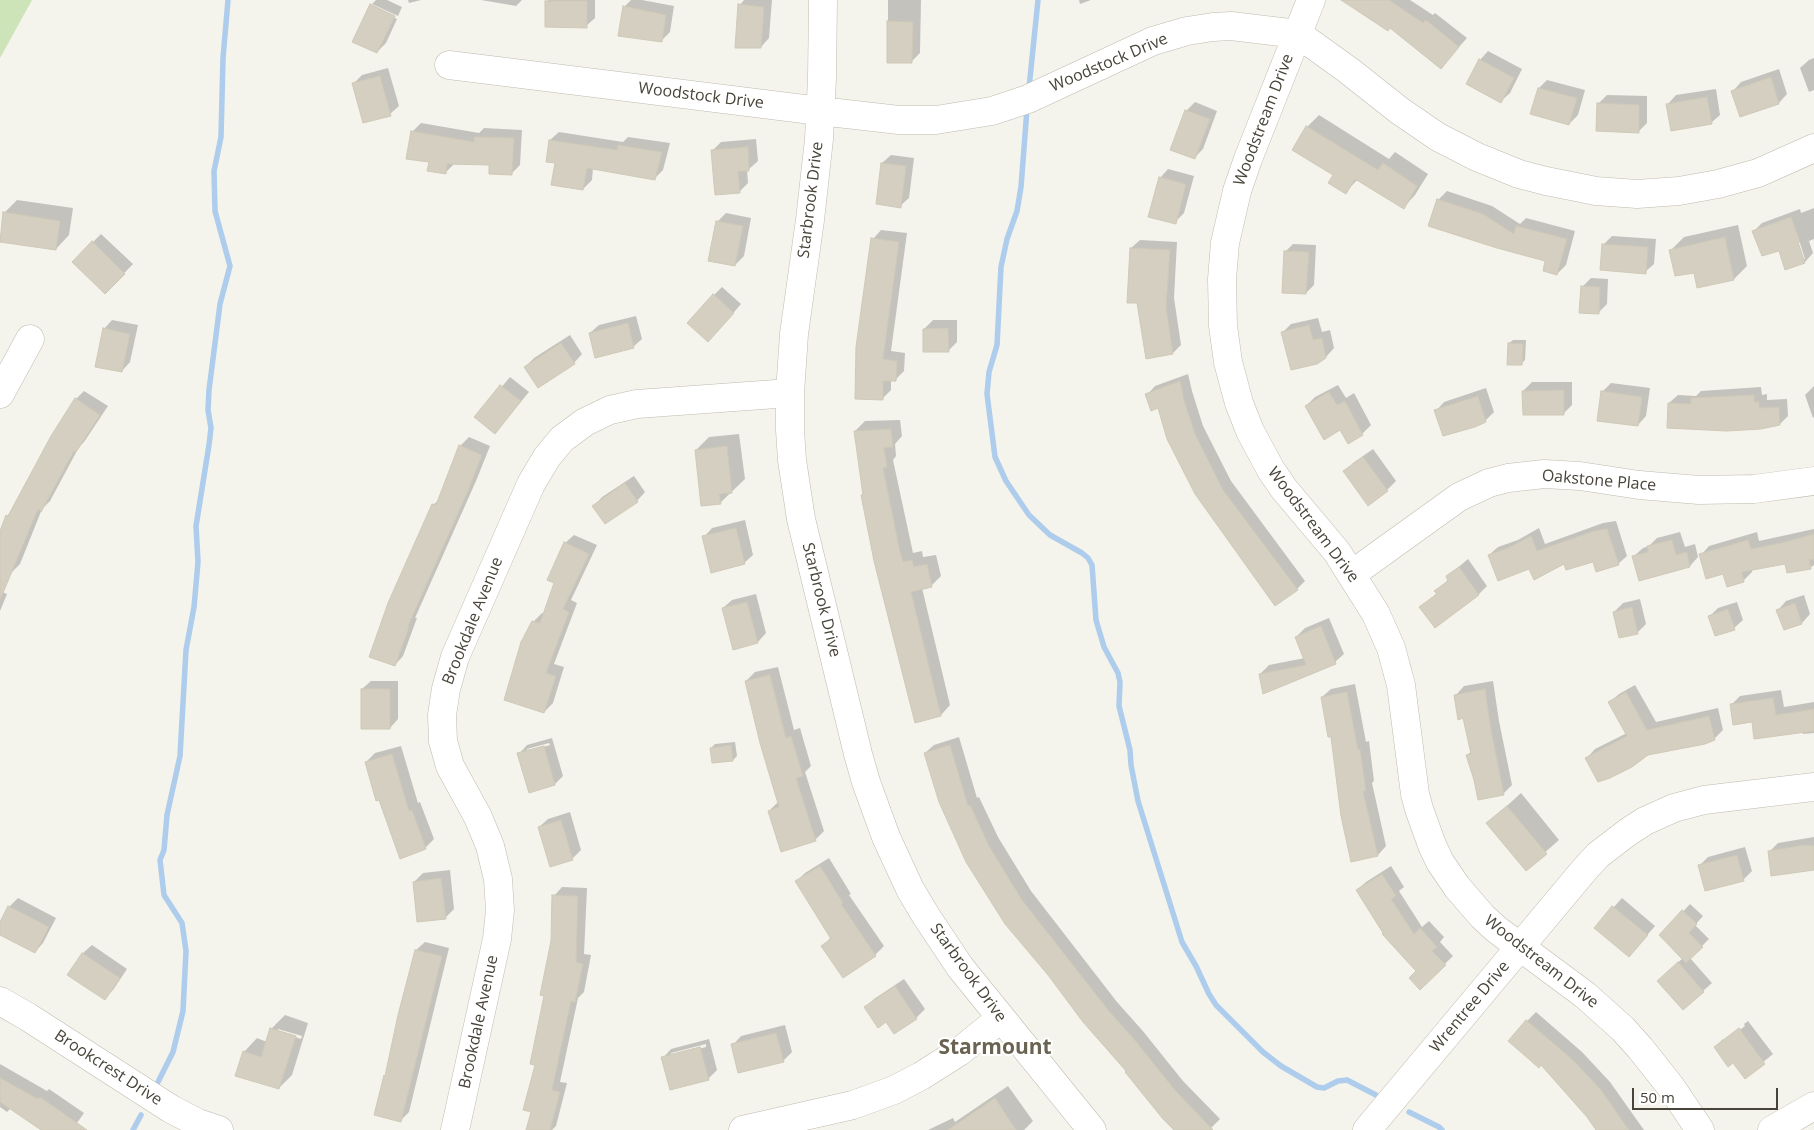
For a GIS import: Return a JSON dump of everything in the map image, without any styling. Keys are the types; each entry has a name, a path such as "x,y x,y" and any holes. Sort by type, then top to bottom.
{"street":[{"name":"Starbrook Drive","path":"822,0 820,111 810,220 794,334 790,394 792,460 801,519 866,782 886,837 910,889 960,967 1092,1130"},
{"name":"Woodstream Drive","path":"1311,0 1248,159 1237,191 1225,243 1222,279 1223,326 1230,370 1239,403 1250,431 1271,470 1352,574 1376,614 1391,648 1401,685 1416,794 1432,845 1440,862 1457,888 1496,929 1585,995 1623,1029 1671,1087 1700,1130"},
{"name":"Woodstock Drive","path":"449,65 820,111 908,120 936,120 992,111 1028,98 1153,41 1187,31 1231,26 1298,34 1400,111 1438,137 1477,157 1519,174 1546,181 1596,191 1637,194 1679,191 1718,184 1758,173 1814,148"},
{"path":"0,394 30,339"},
{"name":"Brookdale Avenue","path":"454,1130 497,939 500,910 498,879 490,846 478,817 450,766 443,741 442,715 446,689 455,657 531,484 547,457 562,439 585,422 610,410 637,404 790,394"},
{"name":"Oakstone Place","path":"1352,574 1459,497 1489,483 1508,478 1544,474 1580,476 1639,485 1698,490 1754,489 1814,481"},
{"name":"Wrentree Drive","path":"1367,1130 1592,862 1628,832 1645,820 1674,808 1704,800 1814,787"},
{"name":"Brookcrest Drive","path":"0,1001 24,1014 170,1109 198,1123 219,1130"},
{"path":"743,1130 853,1105 894,1090 921,1076 959,1052 1001,1018"},
{"path":"1772,1130 1814,1106"}],"green space":[{"path":"0,0 32,0 0,58"}],"building":[{"path":"1341,0 1389,0 1423,23 1426,20 1459,47 1441,69 1390,28 1388,31"},
{"path":"545,1 587,1 587,28 545,27"},
{"path":"370,4 395,16 377,53 352,42"},
{"path":"738,4 764,7 761,48 735,48"},
{"path":"623,6 666,15 662,42 618,36"},
{"path":"887,21 913,22 912,63 887,63"},
{"path":"1479,59 1514,78 1501,103 1466,84"},
{"path":"380,76 391,116 363,123 352,83"},
{"path":"1771,77 1779,104 1740,117 1731,91"},
{"path":"1538,88 1577,98 1569,125 1530,114"},
{"path":"1707,97 1712,124 1671,131 1666,104"},
{"path":"1597,103 1639,105 1639,133 1596,131"},
{"path":"1185,110 1210,119 1195,159 1170,150"},
{"path":"1306,126 1378,170 1383,163 1417,186 1404,209 1355,179 1346,194 1328,183 1333,175 1292,150"},
{"path":"411,131 474,142 474,137 514,138 512,175 489,174 489,165 447,164 446,174 427,171 429,162 406,159"},
{"path":"549,140 617,150 618,145 662,152 655,180 587,168 583,190 551,185 555,163 546,162"},
{"path":"748,147 749,171 738,171 740,193 715,195 711,150"},
{"path":"881,163 906,166 901,208 876,204"},
{"path":"1159,177 1186,184 1176,224 1148,217"},
{"path":"1437,199 1483,214 1514,234 1516,226 1567,239 1557,275 1543,271 1545,261 1428,226"},
{"path":"3,212 60,221 56,250 0,242"},
{"path":"1791,217 1805,263 1785,270 1779,251 1762,256 1752,231"},
{"path":"716,221 743,226 735,266 708,261"},
{"path":"1725,237 1734,280 1697,288 1694,273 1675,276 1669,250"},
{"path":"871,238 899,242 883,359 897,361 896,381 883,381 883,400 855,399 856,347"},
{"path":"92,241 125,274 105,294 72,262"},
{"path":"1602,244 1648,247 1646,274 1600,270"},
{"path":"1130,248 1170,250 1166,307 1173,354 1146,359 1137,303 1127,303"},
{"path":"1284,251 1309,252 1306,294 1282,293"},
{"path":"1581,286 1600,287 1599,314 1579,313"},
{"path":"713,294 734,313 708,342 687,323"},
{"path":"628,323 634,348 595,358 589,333"},
{"path":"1309,325 1313,340 1322,338 1326,358 1317,364 1291,370 1281,332"},
{"path":"103,328 130,334 122,372 95,367"},
{"path":"948,328 949,352 923,352 923,329"},
{"path":"561,343 575,364 538,388 524,367"},
{"path":"1508,343 1523,344 1522,365 1507,365"},
{"path":"1180,381 1195,434 1223,490 1298,590 1275,606 1195,494 1167,439 1158,408 1151,411 1145,394"},
{"path":"500,385 521,401 495,434 474,417"},
{"path":"1564,390 1564,415 1523,415 1522,391"},
{"path":"1601,391 1642,397 1638,426 1597,421"},
{"path":"1329,392 1337,405 1345,401 1363,435 1348,444 1340,430 1324,440 1305,406"},
{"path":"1754,395 1754,402 1759,402 1759,408 1779,407 1780,425 1761,429 1727,431 1667,428 1668,403 1691,404 1691,398"},
{"path":"1478,396 1486,422 1443,436 1434,410"},
{"path":"75,398 100,415 76,452 74,451 41,512 38,509 0,600 0,531 6,515 8,516 51,436"},
{"path":"891,429 893,447 884,448 887,467 883,468 900,552 903,562 912,560 914,567 927,564 932,587 911,592 941,716 915,723 874,561 861,495 863,495 854,431"},
{"path":"459,445 482,455 408,626 395,666 369,657 388,603 432,504 436,505"},
{"path":"727,446 732,493 719,494 721,504 701,506 695,450"},
{"path":"1363,457 1388,491 1368,506 1343,471"},
{"path":"625,483 638,502 605,524 592,506"},
{"path":"736,528 745,564 711,573 702,536"},
{"path":"1607,529 1619,565 1596,572 1593,562 1566,570 1564,564 1534,580 1529,569 1498,581 1488,555 1508,548 1531,536 1537,551 1594,531"},
{"path":"1814,534 1814,559 1809,560 1811,569 1787,573 1785,564 1742,572 1744,582 1727,587 1723,574 1706,579 1699,554 1748,540 1751,549"},
{"path":"1672,540 1676,555 1687,552 1690,567 1639,581 1632,556 1648,552 1647,546"},
{"path":"564,542 589,554 563,609 569,612 546,673 556,676 544,713 504,700 521,642 532,621 540,623 554,583 547,580"},
{"path":"1459,567 1479,595 1435,628 1419,607 1437,594 1434,591 1448,581 1446,576"},
{"path":"747,602 758,643 733,650 722,608"},
{"path":"1795,603 1802,624 1784,630 1776,610"},
{"path":"1632,607 1638,634 1619,638 1613,612"},
{"path":"1728,609 1735,630 1715,636 1708,616"},
{"path":"1321,626 1336,664 1263,694 1259,674 1306,665 1295,637"},
{"path":"770,675 786,738 791,736 803,776 796,778 816,841 781,852 768,811 779,807 760,743 745,681"},
{"path":"361,689 390,689 390,729 361,729"},
{"path":"1485,689 1504,795 1478,800 1466,755 1471,754 1463,718 1458,720 1454,695"},
{"path":"1347,692 1358,750 1360,749 1366,791 1363,791 1378,856 1351,862 1341,816 1331,737 1328,737 1321,697"},
{"path":"1626,692 1647,730 1709,716 1715,740 1705,744 1648,755 1632,767 1598,782 1585,758 1627,736 1608,702"},
{"path":"1773,698 1776,715 1814,709 1814,731 1754,739 1752,722 1733,725 1730,704"},
{"path":"731,745 733,761 712,763 710,748"},
{"path":"950,745 968,806 970,805 989,846 1022,900 1109,1011 1174,1089 1213,1130 1174,1130 1083,1022 1048,975 1005,924 966,862 939,802 924,753"},
{"path":"544,746 555,785 529,793 517,753"},
{"path":"392,754 409,811 412,810 426,849 400,859 379,800 376,801 365,762"},
{"path":"1507,806 1547,854 1526,871 1486,823"},
{"path":"561,820 573,860 550,867 538,827"},
{"path":"1805,845 1814,846 1814,870 1771,876 1768,851"},
{"path":"1737,855 1744,881 1705,891 1698,865"},
{"path":"820,866 843,903 841,904 876,956 843,978 821,946 831,939 795,881"},
{"path":"1382,874 1396,896 1391,899 1414,934 1420,928 1437,947 1432,951 1446,965 1420,990 1409,978 1416,971 1382,934 1356,890"},
{"path":"441,878 446,919 417,922 413,882"},
{"path":"552,895 578,896 576,962 583,964 575,1002 571,1001 552,1090 560,1092 550,1130 526,1130 531,1112 523,1110 535,1065 530,1064 544,996 540,995 551,941"},
{"path":"8,906 49,927 35,953 0,935 0,922"},
{"path":"1612,906 1648,935 1629,957 1594,928"},
{"path":"1682,910 1697,924 1689,933 1703,947 1686,963 1659,935"},
{"path":"415,950 442,956 401,1122 374,1115"},
{"path":"82,953 120,978 105,1000 67,975"},
{"path":"1678,962 1704,992 1683,1010 1657,981"},
{"path":"895,986 917,1019 894,1034 886,1022 878,1028 864,1007"},
{"path":"1526,1020 1573,1060 1601,1090 1629,1130 1596,1130 1587,1117 1541,1065 1539,1068 1508,1041"},
{"path":"270,1028 296,1036 279,1089 235,1076 243,1051 261,1057"},
{"path":"1739,1028 1765,1064 1745,1079 1733,1063 1728,1067 1714,1047"},
{"path":"776,1033 784,1062 738,1073 731,1044"},
{"path":"700,1047 709,1080 670,1090 661,1057"},
{"path":"0,1078 38,1099 40,1097 87,1130 41,1130 0,1102"},
{"path":"995,1098 1016,1130 948,1130"}],"waterway":[{"path":"158,1082 173,1052 183,1011 186,951 182,923 164,895 160,860 164,850 167,815 180,756 186,650 194,607 198,562 196,526 211,428 208,410 209,390 220,304 230,266 215,211 214,171 221,137 223,58 228,0"},
{"path":"1029,88 1038,0"},
{"path":"1027,109 1021,187 1017,211 1007,239 1001,267 997,345 989,372 987,394 995,457 1006,481 1029,515 1050,535 1082,553 1092,565 1096,620 1104,647 1118,673 1120,682 1119,706 1130,750 1138,801 1182,942 1209,994 1216,1005 1263,1052 1281,1066 1317,1087 1324,1088 1338,1081 1347,1080 1376,1095"},
{"path":"1409,1112 1442,1130"},
{"path":"133,1130 141,1115"}],"district":[{"name":"Starmount","path":"995,1048"}]}
